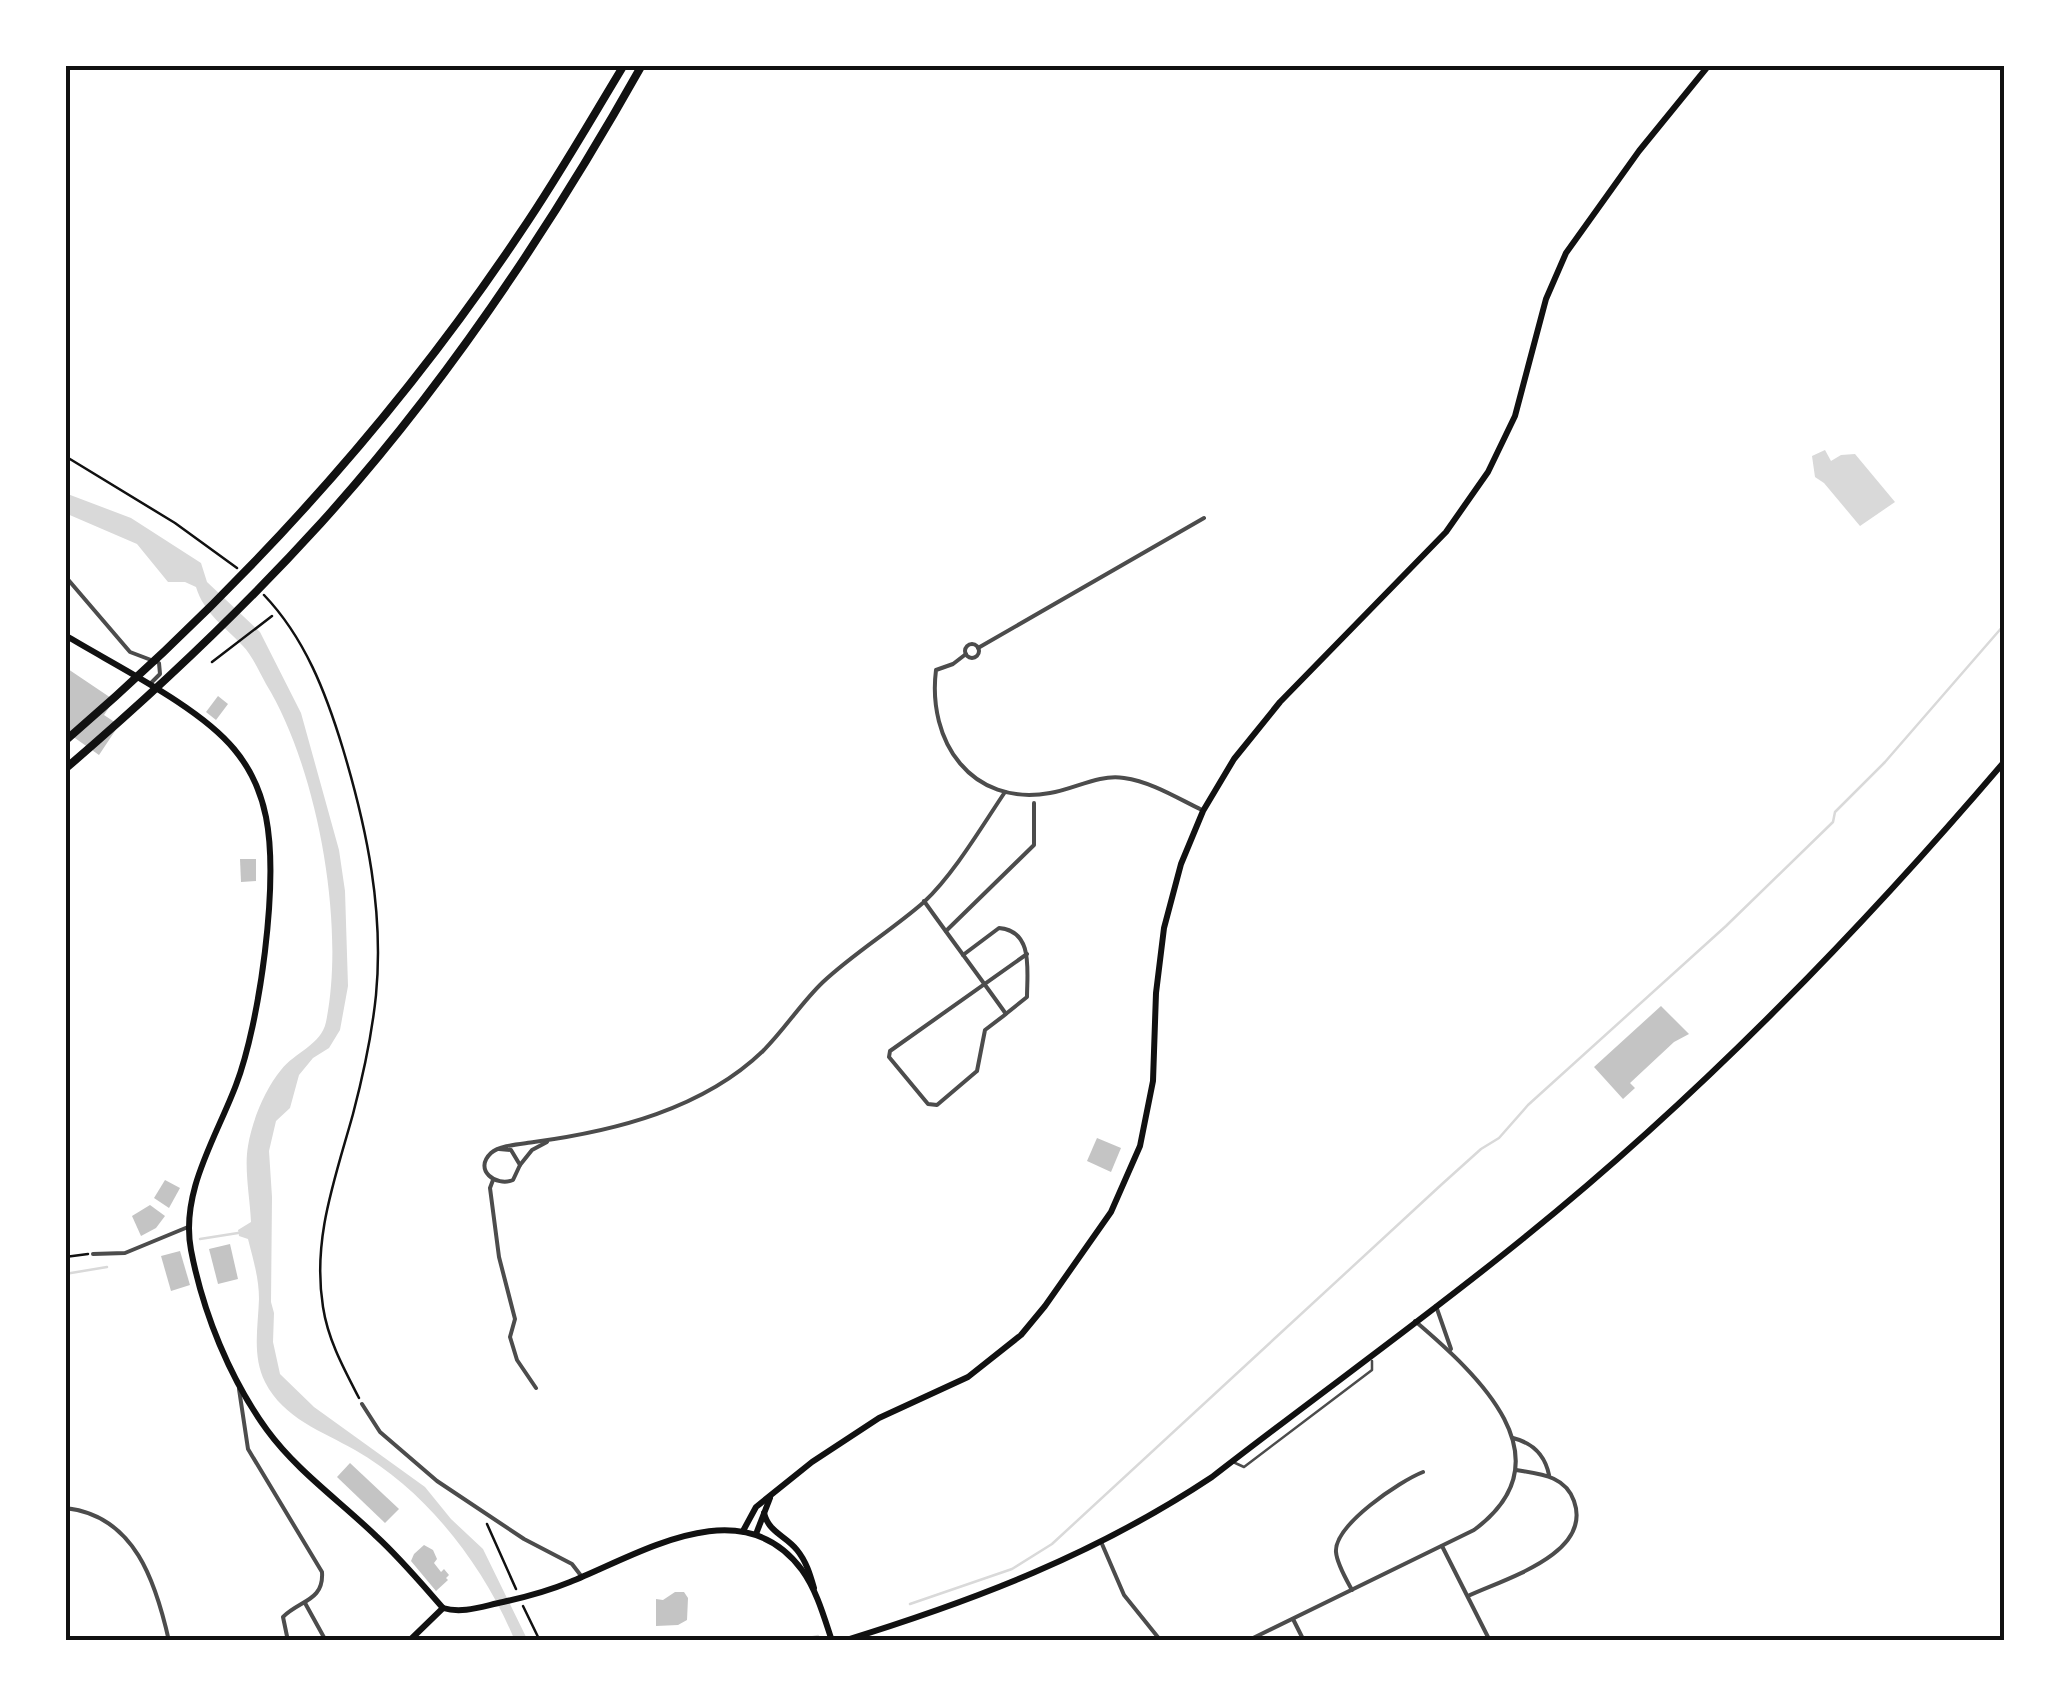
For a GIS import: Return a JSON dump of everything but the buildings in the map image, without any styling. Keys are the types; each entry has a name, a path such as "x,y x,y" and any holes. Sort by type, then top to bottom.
{"highway":[{"path":"65,741 215,604 308,507 383,418 498,265 624,65"},
{"path":"65,770 188,660 324,520 398,433 533,244 642,65"}],"main road":[{"path":"743,1531 756,1507 852,1433 968,1378 996,1358 1045,1306 1111,1212 1129,1176 1148,1118 1164,928 1181,864 1203,811 1250,738 1446,532 1470,500 1503,445 1515,416 1546,299 1566,253 1639,151 1709,65"},
{"path":"65,636 200,717 236,750 258,790 266,817 269,850 261,978 248,1048 189,1207 192,1252 212,1322 238,1383 260,1419 290,1457 389,1548 442,1608 454,1611 485,1606 548,1590 699,1531 756,1534 790,1556 816,1596"},
{"path":"843,1641 1000,1586 1102,1544 1163,1509 1232,1461 1526,1237 1660,1122 1798,990 2004,762"},
{"path":"756,1534 770,1496"},
{"path":"764,1513 770,1529 800,1553 832,1641"},
{"path":"410,1641 442,1608"}],"street":[{"path":"966,654 976,658 978,648 1204,518"},
{"path":"65,576 130,652 158,664 160,674 148,686"},
{"path":"978,648 970,644 966,654 936,670 934,714 951,754 983,783 1004,792 1050,794 1106,777 1124,778 1171,794 1203,811"},
{"path":"551,1140 532,1150 514,1180 503,1184 493,1180 485,1166 489,1155 499,1149 669,1110 712,1088 760,1054 824,982 924,901 1004,792"},
{"path":"946,931 1034,846 1034,803"},
{"path":"924,901 1006,1014"},
{"path":"963,955 999,928 1020,938 1028,954 1027,997 985,1030 977,1071 937,1105 928,1104 889,1057 890,1051 1028,954"},
{"path":"499,1149 511,1150 520,1165"},
{"path":"493,1180 490,1188 499,1257 515,1318 510,1337 517,1360 536,1388"},
{"path":"93,1254 125,1253 189,1227"},
{"path":"1436,1306 1452,1353"},
{"path":"1246,1641 1474,1530 1493,1515 1508,1494 1516,1470 1513,1438 1500,1407 1452,1353 1415,1322"},
{"path":"238,1383 248,1449 322,1572 321,1587 283,1617 288,1641"},
{"path":"362,1404 380,1432 408,1458 490,1518 572,1564 582,1578"},
{"path":"1513,1438 1539,1452 1549,1476"},
{"path":"1468,1596 1561,1550 1576,1531 1577,1514 1571,1494 1562,1483 1549,1476 1516,1470"},
{"path":"1352,1590 1336,1556 1343,1530 1410,1478 1424,1472"},
{"path":"65,1508 97,1517 134,1546 148,1570 169,1641"},
{"path":"1102,1544 1124,1595 1160,1641"},
{"path":"1442,1546 1487,1640"},
{"path":"304,1603 326,1641"},
{"path":"1293,1618 1304,1641"}],"path":[{"path":"65,456 222,554 246,577"},
{"path":"257,588 293,630 320,684 362,814 371,861 376,911 376,995 354,1110 321,1234 319,1276 332,1342 362,1404"},
{"path":"212,662 272,616"},
{"path":"65,1257 93,1254"},
{"path":"490,1518 486,1525 540,1641"}],"shaded area":[{"path":"1825,450 1831,461 1855,454 1895,502 1860,526 1815,477 1812,456"},
{"path":"65,493 131,518 201,563 207,582 260,632 301,713 339,850 345,891 348,986 340,1030 329,1048 313,1058 299,1075 290,1108 276,1121 269,1151 271,1302 280,1374 314,1407 425,1487 483,1549 528,1641 515,1641 470,1558 429,1509 381,1467 293,1415 265,1382 257,1352 257,1276 248,1239 239,1236 238,1230 251,1222 247,1155 260,1106 281,1070 319,1037 326,1022 332,940 323,848 313,802 284,718 246,649 209,612 196,587 168,582 137,544 65,513"}],"waterway":[{"path":"910,1604 1012,1569 1052,1544 1726,926 1833,822 1835,812 1885,762 2004,625"},
{"path":"200,1239 238,1233"},
{"path":"65,1274 107,1267"},
{"path":"795,1641 818,1636"}]}
